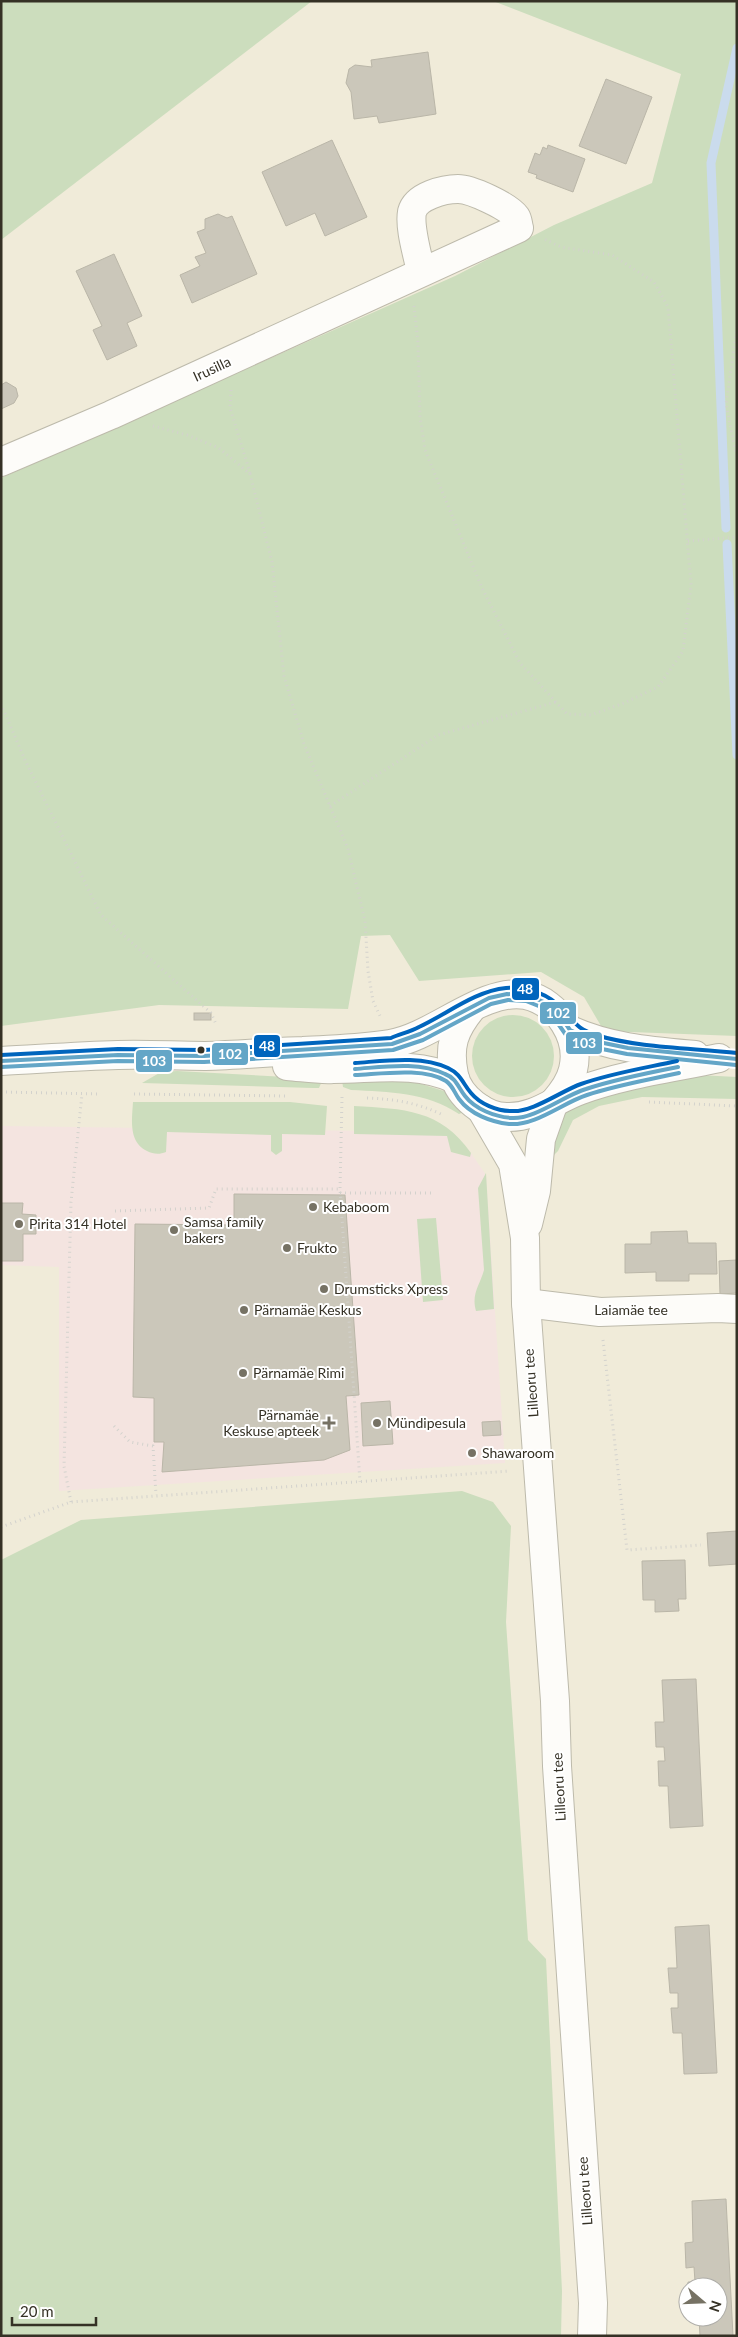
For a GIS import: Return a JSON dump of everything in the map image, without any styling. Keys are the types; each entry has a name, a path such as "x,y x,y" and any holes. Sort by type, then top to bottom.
{"street":[{"path":"414,276 412,211 421,198 458,189 472,192 508,210 516,218 519,228"},
{"name":"Irusilla","path":"1,462 111,415 519,228"},
{"path":"1,1061 118,1055 204,1056 392,1044 420,1034 489,998 507,994 527,995 544,1002 559,1014 570,1030 574,1049 574,1069 567,1087 554,1102"},
{"path":"472,1008 460,1023 452,1041 451,1060 455,1079 465,1096 481,1109 506,1118 532,1115 579,1090 614,1079 728,1058"},
{"path":"570,1030 594,1041 628,1048 728,1058"},
{"path":"204,1056 260,1064 331,1069 414,1066 436,1070 455,1079"},
{"name":"Lilleoru tee","path":"525,1238 536,1191 541,1139 554,1102"},
{"name":"Lilleoru tee","path":"481,1109 513,1164 525,1238 526,1303 555,1701 557,1766 593,2303 592,2336"},
{"name":"Laiamäe tee","path":"526,1303 600,1312 737,1309"}],"path":[{"path":"414,276 420,417 425,450 482,588 520,663 567,714 591,715 624,703 658,687 683,651 691,585 668,307 654,282 612,255 561,247 519,228"},
{"path":"737,327 726,404 737,459"},
{"path":"232,359 230,408 250,474 272,562 284,676 304,744 348,848 365,921 368,971 373,1001 392,1044"},
{"path":"111,415 187,435 219,448 250,474"},
{"path":"688,540 737,537"},
{"path":"330,806 438,735 556,702"},
{"path":"1,704 25,760 101,915 211,1013 216,1024"},
{"path":"1,1092 101,1094"},
{"path":"71,1502 64,1466 64,1456 71,1202 82,1094"},
{"path":"134,1094 291,1096"},
{"path":"336,1097 351,1098"},
{"path":"342,1097 340,1191 360,1482"},
{"path":"360,1098 394,1099 417,1104 451,1118"},
{"path":"642,1103 737,1106"},
{"path":"116,1211 210,1208 216,1189 432,1193"},
{"path":"600,1312 627,1550 701,1545"},
{"path":"114,1426 130,1442 153,1446 156,1495"},
{"path":"1,1527 71,1502 511,1471 511,1461"}],"shaded area":[{"path":"1,1126 446,1132 471,1153 486,1175 505,1463 59,1491 59,1267 1,1265"}],"green space":[{"path":"1,1 312,1 1,240"},
{"path":"493,1 737,1 737,1036 604,1031 584,997 541,972 419,981 390,935 361,936 348,1009 159,1005 1,1026 1,478 455,276 554,225 652,183 681,74"},
{"path":"505,1015 521,1015 536,1022 547,1033 554,1048 551,1072 542,1085 521,1097 505,1097 490,1090 479,1079 472,1064 472,1048 479,1033 490,1022"},
{"path":"177,1071 323,1079 319,1088 142,1083 161,1072"},
{"path":"698,1075 737,1077 737,1099 642,1097 599,1106 573,1120 558,1151 554,1155 549,1154 555,1127 565,1115 579,1105 619,1090"},
{"path":"405,1079 444,1091 464,1112 459,1114 434,1101 407,1094 351,1090 343,1087 342,1080"},
{"path":"133,1102 290,1102 327,1106 325,1135 282,1134 282,1151 276,1155 271,1151 271,1135 167,1132 166,1152 161,1154 154,1153 141,1147 134,1136 132,1130"},
{"path":"354,1106 389,1108 420,1114 434,1120 459,1138 471,1153 470,1157 451,1152 447,1136 354,1134"},
{"path":"486,1173 494,1309 476,1311 475,1295 484,1270 478,1188"},
{"path":"436,1218 443,1300 423,1302 417,1219"},
{"path":"462,1491 493,1502 511,1526 506,1622 528,1940 546,1959 562,2291 561,2336 1,2336 1,1560 81,1520"}],"building":[{"path":"428,52 436,114 379,123 377,116 354,119 351,92 346,83 349,69 355,65 372,67 371,60"},
{"path":"606,79 652,97 626,164 579,146"},
{"path":"332,140 367,217 325,236 315,213 286,226 262,172"},
{"path":"548,145 585,159 573,192 536,178 537,175 528,172 535,153 540,155 543,147 547,149"},
{"path":"218,214 227,218 232,216 257,274 192,303 180,275 200,266 195,257 206,253 197,232 205,229 205,219"},
{"path":"114,254 142,316 127,323 137,346 107,360 93,330 102,326 76,271"},
{"path":"6,382 16,388 18,396 14,403 1,409 1,385"},
{"path":"194,1013 211,1013 211,1020 194,1020"},
{"name":"Pärnamäe Keskus","path":"234,1194 345,1195 359,1395 346,1396 350,1450 324,1460 162,1472 164,1442 154,1442 154,1398 133,1397 135,1224 234,1225"},
{"name":"Pirita 314 Hotel","path":"1,1203 23,1203 22,1214 36,1215 36,1234 23,1234 23,1261 1,1261"},
{"path":"687,1231 688,1243 716,1243 717,1274 689,1274 689,1281 656,1281 656,1272 625,1273 625,1244 651,1244 651,1232"},
{"path":"737,1260 737,1293 720,1294 719,1261"},
{"name":"Mündipesula","path":"390,1401 393,1444 363,1446 361,1403"},
{"path":"500,1421 501,1435 483,1436 482,1422"},
{"path":"737,1531 737,1564 709,1566 707,1533"},
{"path":"685,1560 686,1599 678,1599 679,1611 655,1612 655,1600 643,1600 642,1561"},
{"path":"696,1679 703,1826 670,1828 668,1786 659,1786 658,1761 665,1761 664,1747 656,1747 655,1722 664,1722 662,1680"},
{"path":"709,1925 717,2073 684,2074 682,2033 673,2033 671,2008 678,2008 678,1993 670,1993 668,1968 677,1968 675,1927"},
{"path":"726,2199 733,2336 700,2336 700,2327 728,2327 728,2277 695,2277 694,2267 686,2268 685,2243 693,2242 692,2201"}],"waterway":[{"path":"726,528 711,163 737,48"},
{"path":"727,544 737,755"}],"transit line":[{"name":"48","path":"1,1055 118,1049 204,1050 391,1038 416,1029 472,998 506,988 522,988 538,992 558,1005 578,1026 596,1035 630,1043 737,1053"},
{"name":"102","path":"1,1061 118,1055 204,1056 392,1044 420,1034 489,998 507,994 527,995 544,1002 559,1014 570,1030 594,1041 628,1048 737,1059"},
{"name":"103","path":"1,1067 118,1061 204,1062 393,1050 423,1040 491,1004 508,1000 526,1001 541,1007 554,1018 566,1035 592,1047 627,1054 736,1065"},
{"name":"48","path":"355,1063 414,1060 437,1064 456,1073 471,1093 484,1104 506,1111 519,1111 528,1109 573,1087 593,1080 677,1061"},
{"name":"102","path":"355,1069 412,1066 435,1070 452,1078 474,1105 492,1114 512,1118 530,1115 577,1092 597,1085 678,1067"},
{"name":"103","path":"355,1075 402,1072 437,1077 446,1081 459,1099 475,1113 495,1121 519,1124 539,1118 598,1091 679,1073"}],"place":[{"name":"Kebaboom","path":"313,1207"},
{"name":"Pirita 314 Hotel","path":"19,1224"},
{"name":"Samsa family bakers","path":"174,1230"},
{"name":"Frukto","path":"287,1248"},
{"name":"Drumsticks Xpress","path":"324,1289"},
{"name":"Pärnamäe Keskus","path":"244,1310"},
{"name":"Pärnamäe Rimi","path":"243,1373"},
{"name":"Pärnamäe Keskuse apteek","path":"329,1423"},
{"name":"Mündipesula","path":"377,1423"},
{"name":"Shawaroom","path":"472,1453"}]}
